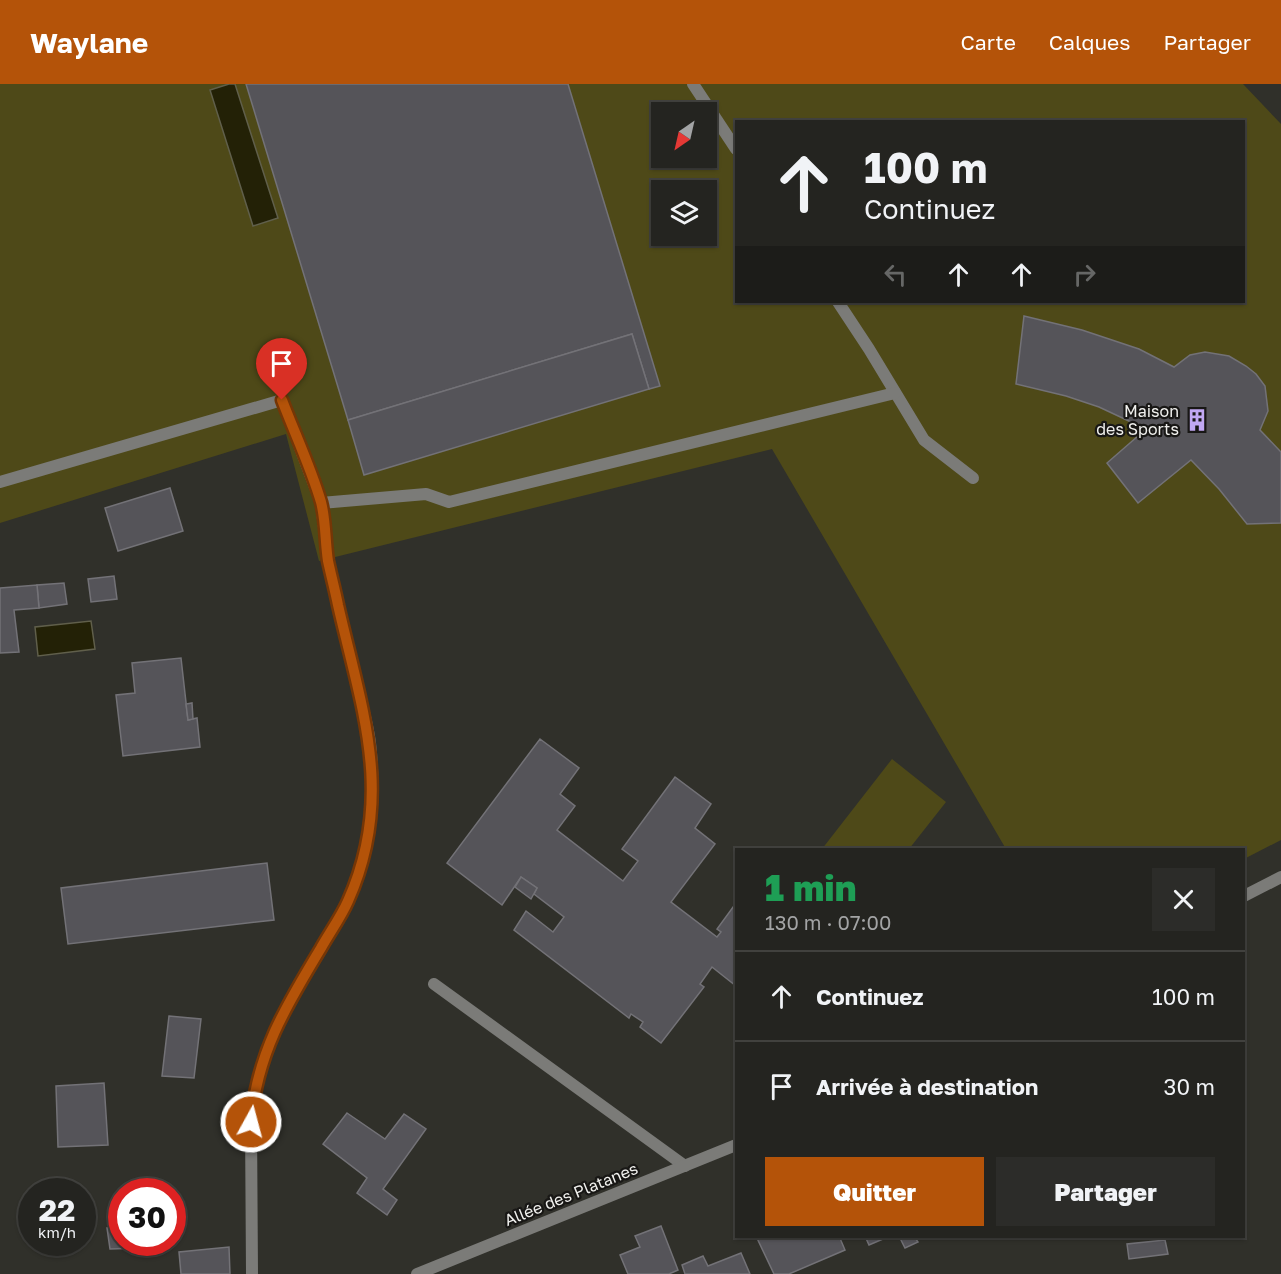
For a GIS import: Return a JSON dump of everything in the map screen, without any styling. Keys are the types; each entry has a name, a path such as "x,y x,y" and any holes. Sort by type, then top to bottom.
{"street":[{"path":"693,84 735,147"},
{"path":"839,303 924,440 973,478"},
{"path":"321,503 426,494 449,502 895,393"},
{"path":"0,482 282,400 321,503 328,560 370,741 373,783 371,824 363,858 348,902 291,997 272,1035 261,1064 253,1099 251,1122 252,1274"},
{"path":"1245,895 1281,876"},
{"path":"434,984 685,1166"},
{"name":"Allée des Platanes","path":"417,1274 735,1145"}],"shaded area":[{"path":"0,84 1243,84 1281,124 1281,840 1245,858 1245,848 1005,848 772,449 319,561 286,434 0,523"},
{"path":"235,84 278,218 253,226 210,90"},
{"path":"91,621 95,649 38,656 35,627"},
{"path":"892,759 946,802 910,848 823,848"}],"building":[{"path":"246,84 568,84 660,386 649,389 632,334 348,420"},
{"name":"Maison des Sports","path":"1024,316 1082,330 1139,349 1174,367 1190,355 1205,352 1229,356 1256,374 1265,386 1268,411 1260,430 1281,452 1281,523 1247,524 1219,489 1191,460 1138,503 1107,463 1146,429 1099,407 1016,384"},
{"path":"632,334 649,389 364,475 348,420"},
{"path":"170,488 183,531 118,551 105,508"},
{"path":"114,576 117,599 91,602 88,579"},
{"path":"64,583 67,604 39,608 37,585"},
{"path":"37,585 39,608 14,610 19,652 0,653 0,588"},
{"path":"181,658 188,720 197,718 200,747 123,756 116,695 135,693 132,663"},
{"path":"192,703 193,719 188,720 186,704"},
{"path":"540,739 579,768 560,794 575,806 557,830 623,881 638,861 622,849 675,777 711,804 695,828 715,844 671,902 717,937 721,932 717,929 735,904 735,985 712,967 700,984 704,987 661,1043 640,1027 643,1022 631,1014 629,1018 514,930 526,911 553,932 564,917 534,894 537,888 521,877 502,905 447,863"},
{"path":"267,863 274,920 68,944 61,888"},
{"path":"521,877 537,888 531,899 515,887"},
{"path":"169,1016 201,1019 194,1078 162,1076"},
{"path":"104,1083 108,1145 58,1147 56,1086"},
{"path":"347,1113 385,1139 404,1114 426,1129 383,1189 397,1200 387,1215 357,1193 367,1178 323,1144"},
{"path":"661,1226 678,1270 669,1274 628,1274 620,1255 640,1247 635,1236"},
{"path":"757,1238 840,1238 845,1250 789,1274 774,1274"},
{"path":"866,1238 885,1238 869,1245"},
{"path":"900,1238 915,1238 918,1242 905,1248"},
{"path":"1165,1240 1168,1254 1129,1259 1127,1244"},
{"path":"229,1247 230,1274 181,1274 179,1256 186,1256 186,1251"},
{"path":"741,1253 750,1274 685,1274 682,1265 703,1256 708,1266"}],"place":[{"name":"Maison des Sports","path":"1197,420"}],"route":[{"path":"251,1122 253,1099 261,1064 272,1035 291,997 348,902 363,858 371,824 373,783 370,741 328,560 321,503 282,400"}]}
